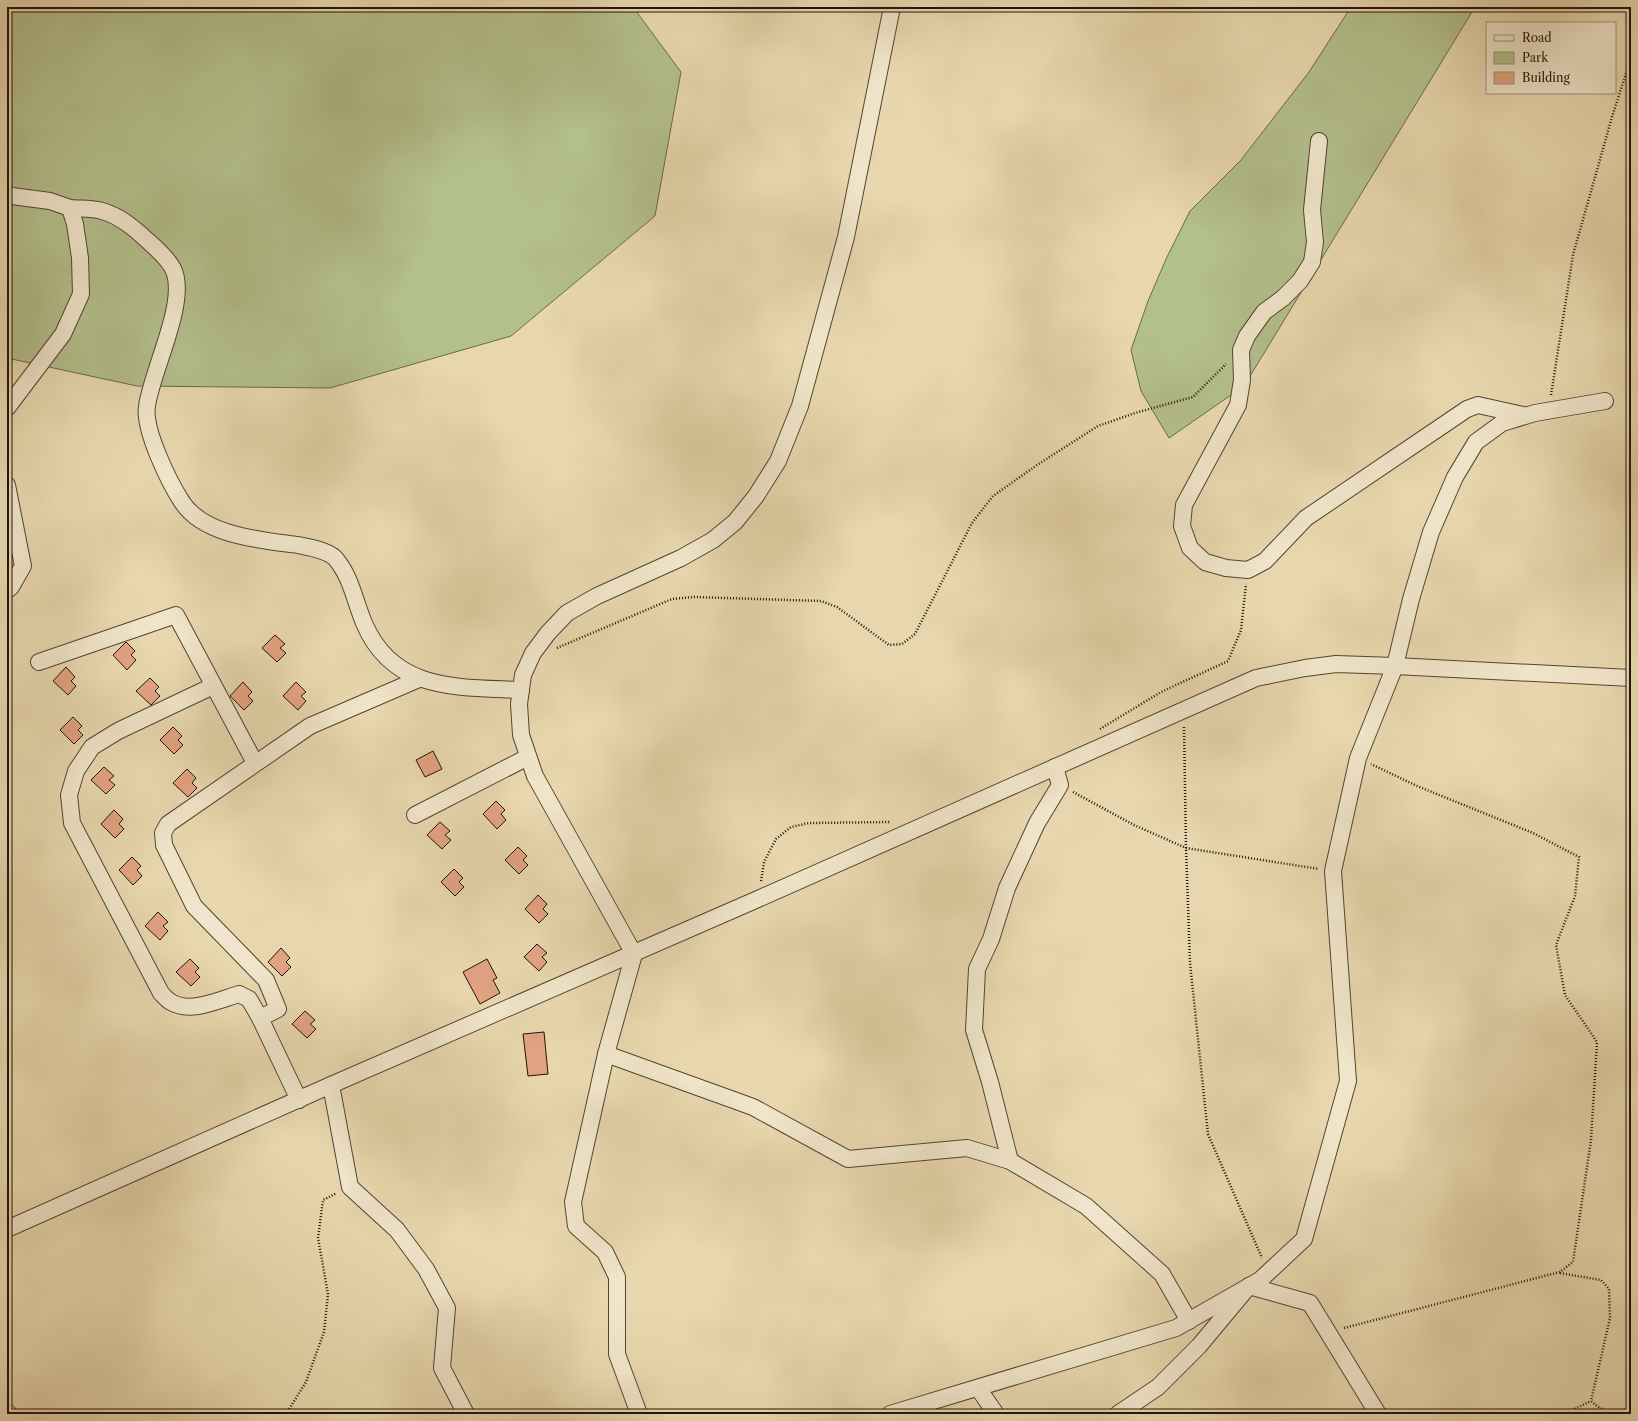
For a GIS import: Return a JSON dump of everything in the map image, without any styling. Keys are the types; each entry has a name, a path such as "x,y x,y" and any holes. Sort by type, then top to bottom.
{"street":[{"path":"639,1414 616,1354 617,1277 605,1252 576,1226 573,1202 606,1054 634,954 535,776 521,734 519,704 521,690 524,675 533,653 548,633 567,613 597,596 681,558 713,540 735,522 756,496 778,461 800,406 846,237 892,7"},
{"path":"1319,141 1312,210 1315,242 1312,262 1300,281 1283,298 1264,312 1247,336 1241,350 1242,380 1238,405 1184,505 1182,526 1190,548 1205,562 1226,568 1248,570 1265,560 1306,518 1467,409 1478,405 1524,416"},
{"path":"7,194 50,201 70,208 102,210 128,223 158,250 174,271 178,296 146,407 152,440 182,503 201,522 240,536 314,548 334,557 347,577 365,625 381,652 403,671 420,679 458,687 521,690"},
{"path":"7,408 63,334 81,294 80,258 75,224 70,208"},
{"path":"890,1414 1176,1328 1249,1286 1268,1273 1304,1239 1348,1081 1333,871 1358,758 1395,666 1411,599 1431,532 1455,477 1476,442 1502,423 1524,416 1605,401"},
{"path":"7,485 22,566 11,587 7,590"},
{"path":"39,662 176,615 255,763"},
{"path":"7,1229 331,1085 634,954 1256,678 1275,673 1336,664 1631,678"},
{"path":"260,1018 278,1009 266,980 194,906 164,845 162,833 168,824 310,726 420,679"},
{"path":"213,686 118,731 92,747 76,771 69,795 72,823 161,993 171,1002 183,1006 195,1006 239,994 249,999 260,1018 299,1100"},
{"path":"415,815 528,757"},
{"path":"1010,1161 990,1082 974,1030 977,969 991,940 1007,888 1037,823 1060,785 1056,767"},
{"path":"606,1054 753,1107 848,1159 967,1148 1010,1161 1086,1206 1162,1274 1189,1321"},
{"path":"331,1085 350,1186 397,1230 426,1270 447,1308 442,1368 466,1414"},
{"path":"1249,1286 1310,1303 1378,1414"},
{"path":"1118,1414 1158,1387 1199,1346 1249,1286"},
{"path":"978,1388 996,1414"}],"path":[{"path":"1549,411 1573,255 1612,118 1631,58"},
{"path":"533,653 551,651 672,599 694,597 821,602 837,607 889,646 902,644 915,634 972,523 993,496 1037,465 1098,426 1135,413 1193,397 1241,350"},
{"path":"1098,730 1161,692 1228,661 1241,630 1248,570"},
{"path":"1184,711 1186,848 1190,963 1208,1134 1268,1273"},
{"path":"1328,1332 1560,1272 1573,1262 1592,1140 1597,1042 1565,995 1556,945 1575,896 1579,857 1533,832 1417,786 1358,758"},
{"path":"1060,785 1134,825 1186,848 1333,871"},
{"path":"758,899 764,862 776,839 791,827 809,823 883,823 896,821"},
{"path":"286,1414 306,1382 324,1332 328,1294 318,1238 323,1200 350,1186"},
{"path":"1560,1272 1601,1280 1609,1289 1610,1318 1591,1401"},
{"path":"1591,1401 1599,1408 1615,1412 1631,1408"},
{"path":"1564,1414 1591,1401"}],"green space":[{"path":"7,7 633,7 681,72 655,216 511,336 330,388 137,386 7,358"},
{"path":"1351,7 1475,7 1244,386 1169,438 1141,391 1131,350 1148,301 1167,257 1190,211 1241,160 1309,72"}],"building":[{"path":"275,635 285,644 280,648 286,653 277,662 262,648"},
{"path":"126,642 135,651 131,655 136,660 127,670 113,655"},
{"path":"66,667 75,677 71,681 76,686 68,695 53,681"},
{"path":"150,678 159,687 155,691 160,696 151,705 136,691"},
{"path":"243,682 252,692 248,696 253,701 244,710 230,696"},
{"path":"296,682 306,692 301,696 306,701 298,710 283,696"},
{"path":"73,717 82,726 78,730 83,735 74,744 60,730"},
{"path":"173,727 182,736 178,740 183,745 174,754 160,740"},
{"path":"433,751 442,769 425,777 416,760"},
{"path":"104,767 114,776 109,780 115,785 106,794 91,780"},
{"path":"187,769 196,778 192,783 197,788 188,797 173,783"},
{"path":"496,801 505,810 501,814 506,820 497,829 483,814"},
{"path":"114,810 123,819 119,824 124,829 115,838 101,824"},
{"path":"440,822 450,831 445,835 451,840 442,849 427,835"},
{"path":"518,847 527,856 523,860 528,865 519,874 505,860"},
{"path":"132,857 141,866 137,870 142,876 133,885 119,870"},
{"path":"454,869 463,878 459,882 464,887 455,896 441,882"},
{"path":"538,895 547,904 543,909 548,914 539,923 525,909"},
{"path":"158,912 168,922 163,926 168,931 160,940 145,926"},
{"path":"537,944 547,953 542,957 547,962 539,971 524,957"},
{"path":"281,948 290,958 286,962 291,967 282,976 268,962"},
{"path":"190,959 199,968 195,972 200,977 191,986 176,972"},
{"path":"487,959 497,978 493,980 500,993 480,1004 463,972"},
{"path":"305,1011 315,1020 310,1024 316,1029 307,1038 292,1024"},
{"path":"544,1032 548,1074 528,1076 523,1034"}]}
